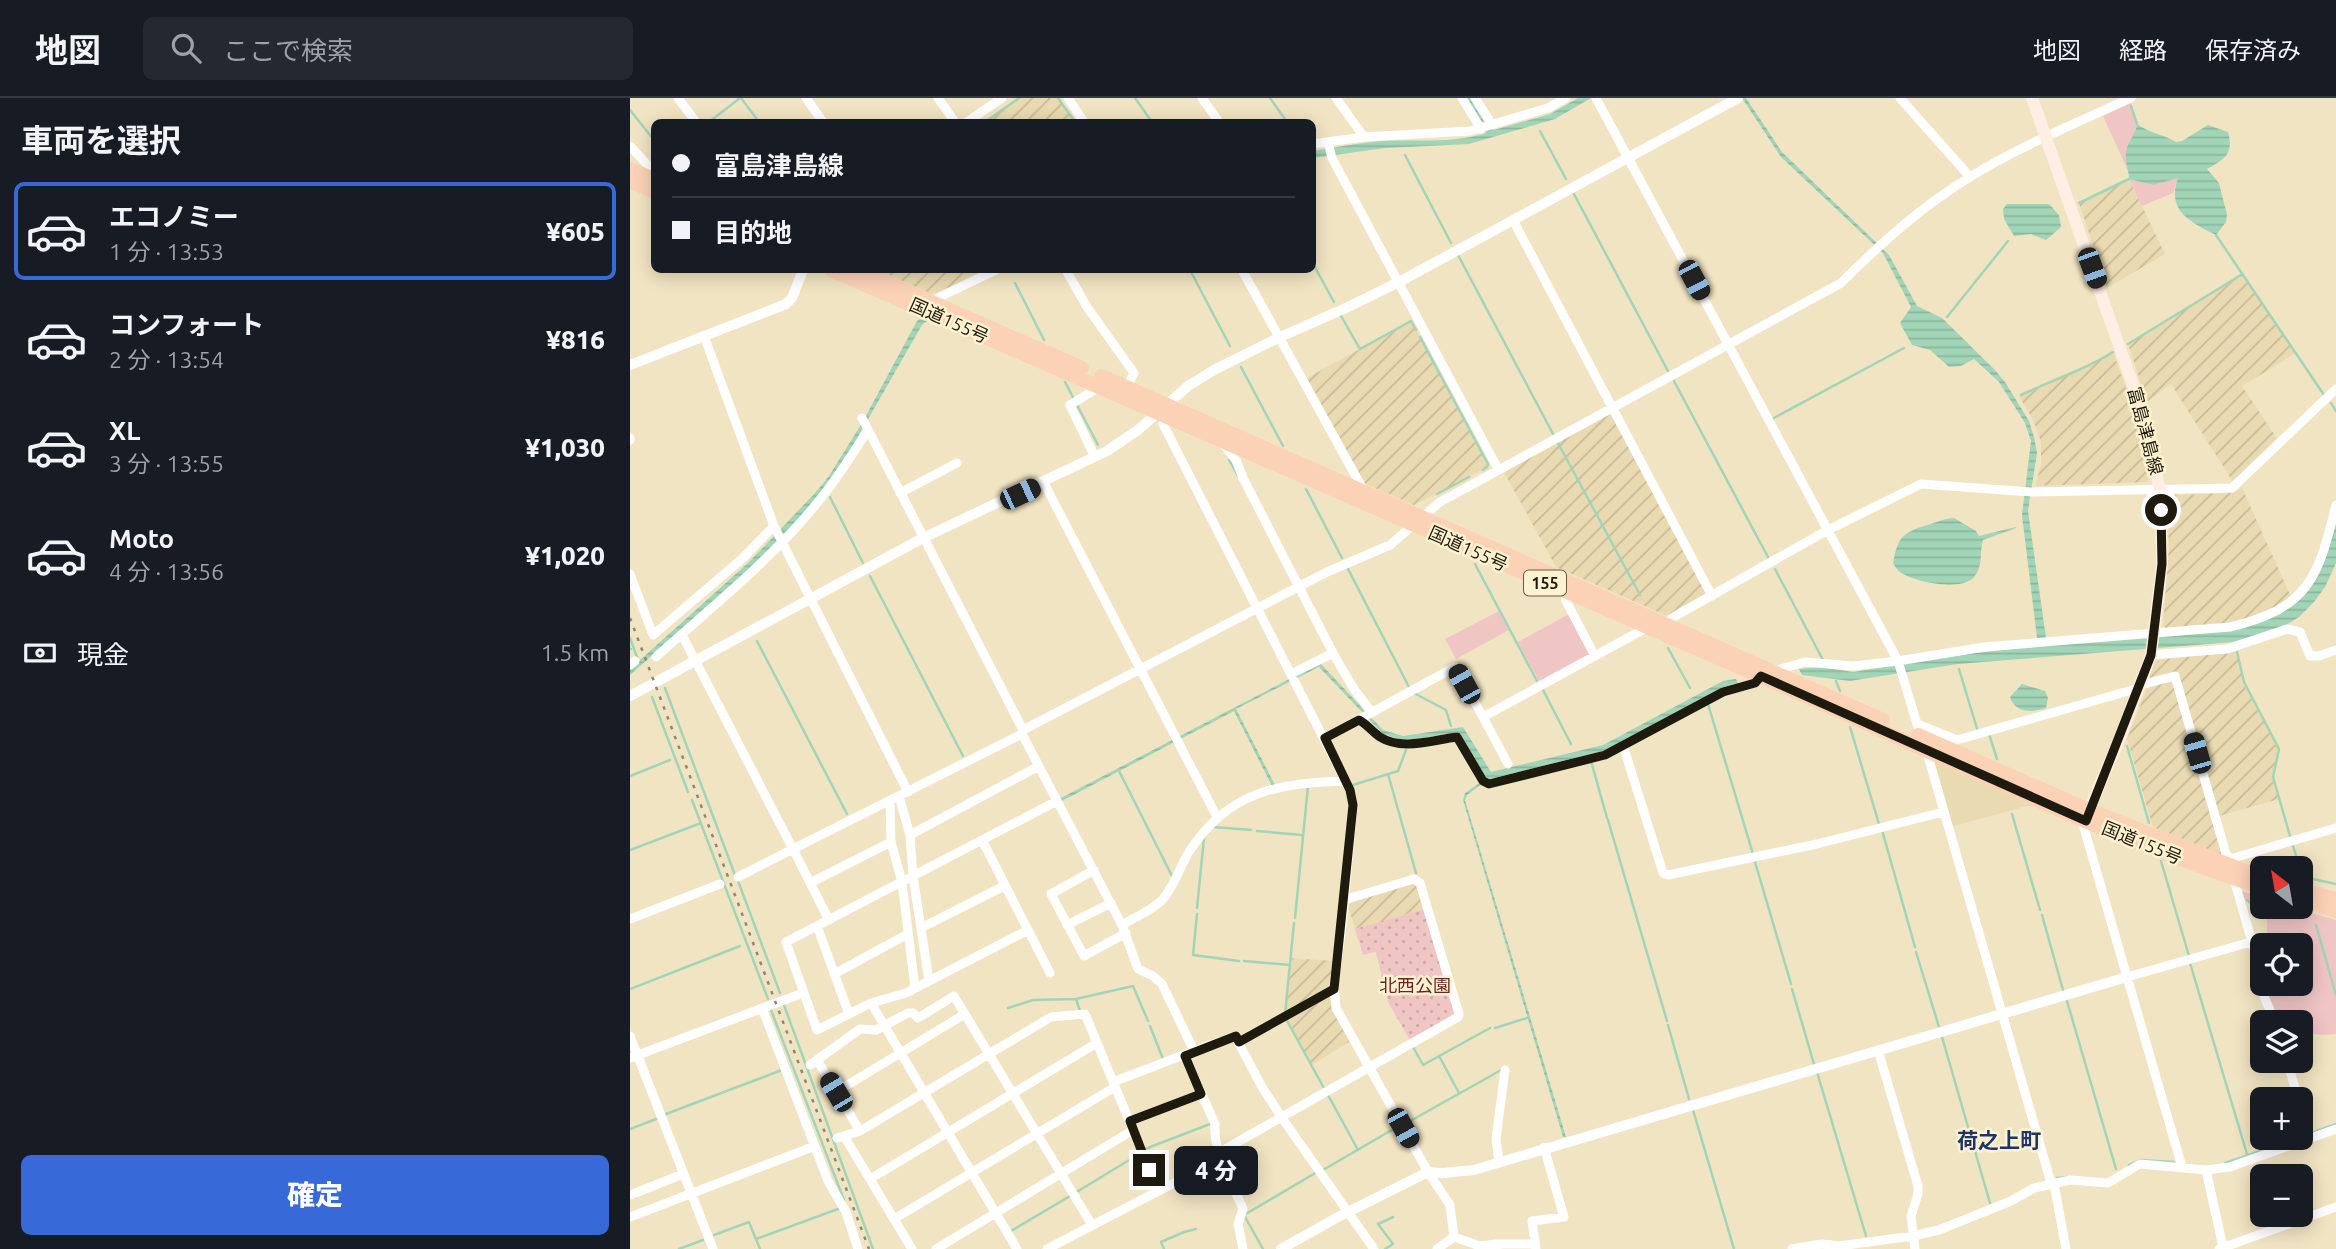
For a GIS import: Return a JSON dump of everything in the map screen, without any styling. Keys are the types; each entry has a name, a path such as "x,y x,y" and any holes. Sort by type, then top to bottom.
{"highway":[{"path":"630,169 651,178"},
{"path":"630,181 651,191"},
{"name":"国道155号","path":"838,273 1101,386 1364,491 1419,521 1564,591 1921,737 2087,815 2250,884"},
{"name":"国道155号","path":"866,273 1127,387 1163,411 1219,439 1666,624 1767,674"},
{"name":"国道155号","path":"2087,815 2229,862 2250,872"},
{"path":"2314,893 2336,899"},
{"path":"2314,904 2336,911"}],"main road":[{"name":"富島津島線","path":"2032,98 2135,391 2160,490 2162,564 2151,655 2087,815"}],"street":[{"path":"678,98 694,119"},
{"path":"806,98 821,119"},
{"path":"938,98 953,119"},
{"path":"971,119 1002,98"},
{"path":"1068,98 1082,119"},
{"path":"1202,98 1217,119"},
{"path":"1336,98 1364,137"},
{"path":"1462,98 1487,127"},
{"path":"1475,98 1487,127"},
{"path":"1316,145 1330,149 1364,137 1470,131 1548,108 1566,98"},
{"path":"1596,98 1898,661 2051,1183 2055,1189 2066,1249"},
{"path":"630,696 923,538 1096,457 1138,430 1163,411 1188,386 1214,370 1399,282 1738,98"},
{"path":"1900,98 1970,177"},
{"path":"738,877 899,796 1299,586 1390,544 1440,502 1840,283 1878,246 1937,198 1970,177 2046,137 2131,98"},
{"path":"630,146 651,169"},
{"path":"1330,149 1498,469"},
{"path":"1513,220 1712,596"},
{"path":"630,365 786,304 792,298 802,273"},
{"path":"931,301 990,273"},
{"path":"1068,273 1087,307 1134,373 1127,387"},
{"path":"1244,273 1364,491"},
{"path":"704,336 774,526 899,796 910,835 913,876 929,981"},
{"path":"1096,457 1070,405 1101,386"},
{"path":"1666,624 1828,530 1921,484 2028,491 2232,488 2336,389"},
{"path":"1163,411 1163,424 1346,782 1353,805 1334,989 1336,1008 1428,1172 1450,1205 1454,1237"},
{"path":"656,657 781,542 821,499 865,424 1111,903 1124,929 1138,969 1162,984 1201,1094 1215,1124 1214,1134 1243,1209 1238,1224 1243,1249"},
{"path":"1219,439 1236,460 1242,478 1354,689 1366,716 1365,723 1378,736 1401,745 1457,737 1483,781 1489,784 1605,755 1723,692 1755,683 1767,674 1804,662 1853,666 1959,650 2230,627 2261,618 2287,606 2311,582 2324,554 2336,505"},
{"path":"900,493 957,463"},
{"path":"1044,483 1217,817"},
{"path":"630,574 653,635 743,558 774,526"},
{"path":"1564,591 1566,601 1595,656"},
{"path":"1483,717 1648,627"},
{"path":"2151,655 2227,649 2287,629 2300,632 2310,656 2336,650"},
{"path":"681,635 829,920"},
{"path":"1293,677 1333,653"},
{"path":"1325,738 1455,667 1508,764"},
{"path":"1921,737 1957,740 2175,677 2229,862 2336,828"},
{"path":"1623,745 1663,873 1668,875 1817,845 1943,813"},
{"path":"910,835 1039,766"},
{"path":"1094,870 1051,894 1084,956 1164,898 1190,851 1217,817 1266,790 1309,782 1346,782"},
{"path":"899,796 891,842 902,882 915,988"},
{"path":"1028,930 915,988 871,1003 817,1030 786,942 1057,801"},
{"path":"2087,815 2084,828 2182,1167"},
{"path":"982,840 1050,972"},
{"path":"810,883 891,842"},
{"path":"1047,1249 1158,1191 1457,1019 1459,1014 1420,883 1414,879 1344,900"},
{"path":"2239,880 2236,886 2250,938"},
{"path":"630,919 720,884"},
{"path":"921,928 1004,886"},
{"path":"1067,925 1111,903"},
{"path":"817,926 849,1014"},
{"path":"834,974 908,934"},
{"path":"1281,1249 1428,1172 1474,1170 1544,1147 2250,942"},
{"path":"1239,1042 1334,989"},
{"path":"634,1056 803,993"},
{"path":"860,1131 836,1092 813,1062 860,1029 876,1030 908,1013 913,1013 918,1018 954,996 1092,1225"},
{"path":"871,1003 1017,1249"},
{"path":"762,1008 828,1181 846,1212 858,1249"},
{"path":"836,1092 965,1014"},
{"path":"912,1249 841,1137 860,1131 1051,1017 1085,1014 1158,1191"},
{"path":"630,1036 634,1056 713,1249"},
{"path":"894,1219 1114,1084 1236,1036 1262,1087 1282,1118 1374,1249"},
{"path":"870,1179 1097,1043"},
{"path":"1878,1050 1917,1186 1918,1194 1911,1216 1915,1249"},
{"path":"1499,1162 1496,1139 1505,1070"},
{"path":"936,1249 1061,1174 1131,1125 1201,1094"},
{"path":"2313,1137 2336,1129"},
{"path":"630,1217 815,1146"},
{"path":"1454,1237 1480,1246 1536,1246 1532,1221 1564,1217 1544,1147"},
{"path":"1793,1249 1800,1246 1839,1246 1913,1236 1958,1223 2034,1188 2070,1181 2108,1183 2140,1164 2206,1170 2230,1167 2277,1150"},
{"path":"2206,1170 2221,1248 2334,1208 2336,1221"},
{"path":"630,1195 683,1174"},
{"path":"1437,1249 1454,1237"}],"shaded area":[{"path":"1019,98 1058,98 1073,119 989,119"},
{"path":"1465,98 1472,98 1494,130 1550,114 1578,98 1591,98 1555,119 1469,144 1385,148 1316,158 1316,150 1348,145 1383,141 1448,140 1486,133"},
{"path":"1742,98 1746,98 1782,152 1889,255 1917,306 1942,318 1995,370 2029,421 2037,453 2028,511 2046,638 2238,628 2261,621 2294,604 2307,593 2324,563 2336,521 2336,563 2325,587 2314,602 2286,625 2233,642 1958,664 1850,681 1802,675 1799,669 1821,667 1853,672 2038,646 2022,515 2031,441 2025,423 1999,382 1974,359 1961,366 1949,367 1930,350 1912,345 1900,323 1911,307 1883,253 1781,157"},
{"path":"2137,124 2176,142 2208,125 2228,132 2229,151 2219,162 2207,169 2219,183 2227,215 2226,222 2216,235 2189,220 2178,207 2175,189 2178,178 2153,185 2129,179 2126,151"},
{"path":"2129,179 2165,254 2107,288 2079,203"},
{"path":"2007,204 2049,204 2059,215 2061,227 2046,240 2031,234 2014,236 2004,219 2003,209"},
{"path":"885,273 978,273 934,295"},
{"path":"2243,274 2296,353 2242,386 2278,440 2233,482 2171,384 2147,402 2128,344"},
{"path":"921,318 927,321 922,325 836,475 751,567 630,675 630,669 748,563 816,492 862,423"},
{"path":"1411,321 1488,464 1487,467 1414,505 1359,481 1305,379"},
{"path":"2113,352 2139,423 2150,477 2147,482 2036,486 2041,463 2041,442 2033,420 2019,396 2062,375 2094,364"},
{"path":"1609,414 1613,415 1706,589 1705,594 1670,614 1665,615 1556,567 1505,474 1507,469"},
{"path":"2242,488 2292,599 2286,604 2229,625 2167,630 2163,625 2169,548 2167,498 2169,495 2233,493"},
{"path":"1954,518 1976,531 1979,536 2016,528 1983,540 1979,568 1968,582 1937,584 1907,576 1898,570 1893,563 1902,537 1919,528"},
{"path":"2236,652 2243,683 2278,749 2273,776 2279,799 2219,816 2177,672 2149,679 2155,660"},
{"path":"1320,663 1383,730 1403,736 1463,727 1491,772 1603,745 1723,681 1736,679 1739,685 1606,753 1488,782 1460,734 1405,741 1383,734 1319,667 1236,709 1275,785 1272,786 1234,711 1060,802 1059,799"},
{"path":"2172,681 2222,855 2153,827 2127,739 2147,688"},
{"path":"2022,684 2045,691 2048,698 2046,708 2030,711 2020,709 2012,702 2010,697"},
{"path":"1930,760 2031,805 1950,827"},
{"path":"1481,782 1465,800 1566,1137 1563,1137 1463,800 1465,793"},
{"path":"1413,883 1417,886 1424,909 1355,929 1348,905 1351,902"},
{"path":"1290,958 1334,961 1330,990 1284,1016"},
{"path":"1330,993 1334,1011 1350,1041 1312,1065 1286,1018"}],"green space":[{"path":"2131,102 2137,124 2125,156 2129,173 2103,116"},
{"path":"2178,178 2173,193 2142,206 2129,179 2152,185"},
{"path":"1499,611 1509,630 1456,659 1445,639"},
{"path":"1569,614 1590,651 1589,655 1539,681 1518,642"},
{"path":"2241,891 2250,894 2250,901 2242,898"},
{"name":"北西公園","path":"1424,909 1455,1013 1454,1017 1411,1042 1388,1002 1376,952 1363,955 1355,929"},
{"path":"2314,914 2336,920 2336,1034 2313,1034 2313,1010 2273,1010 2266,996 2313,996 2313,933 2267,933 2267,919 2314,919"}],"waterway":[{"path":"713,119 740,98"},
{"path":"741,98 757,119"},
{"path":"989,119 1019,98"},
{"path":"1058,98 1073,119"},
{"path":"1135,98 1150,119"},
{"path":"1270,98 1285,119"},
{"path":"2131,106 2137,124"},
{"path":"630,110 651,136"},
{"path":"1540,131 1566,179"},
{"path":"1405,155 1451,243"},
{"path":"2079,203 2131,178"},
{"path":"1574,194 1668,371"},
{"path":"2216,235 2324,395"},
{"path":"1947,317 2008,241"},
{"path":"1458,255 1553,434"},
{"path":"1316,269 1334,302"},
{"path":"1192,273 1230,346"},
{"path":"2128,344 2241,275"},
{"path":"1015,283 1044,340"},
{"path":"1341,316 1360,349 1411,321 1416,330"},
{"path":"1420,337 1488,464 1483,470"},
{"path":"1772,419 1904,348"},
{"path":"2021,395 2080,370 2113,352"},
{"path":"1241,367 1283,446"},
{"path":"1674,381 1769,559"},
{"path":"1065,382 1074,399"},
{"path":"2331,403 2336,411"},
{"path":"1077,405 1098,445"},
{"path":"1558,443 1640,595"},
{"path":"1229,460 1238,476"},
{"path":"1437,494 1469,477"},
{"path":"1306,489 1342,558"},
{"path":"830,497 863,563"},
{"path":"1475,564 1537,681"},
{"path":"1348,569 1409,687"},
{"path":"1775,569 1823,660"},
{"path":"870,576 963,756"},
{"path":"630,638 637,657"},
{"path":"757,641 847,814"},
{"path":"1668,648 1690,688"},
{"path":"2237,652 2244,682 2279,749 2273,777 2290,836"},
{"path":"1959,669 1978,732"},
{"path":"1836,681 1840,691"},
{"path":"665,688 735,875"},
{"path":"1542,688 1571,744"},
{"path":"1414,693 1446,710 1451,726"},
{"path":"652,697 688,792"},
{"path":"1708,704 1753,854"},
{"path":"1850,727 1879,824"},
{"path":"1989,734 1997,759"},
{"path":"2127,746 2149,823"},
{"path":"1353,785 1398,771 1406,750"},
{"path":"630,776 670,760"},
{"path":"1591,761 1607,818"},
{"path":"1119,771 1172,876"},
{"path":"1388,774 1416,873"},
{"path":"1295,918 1308,786"},
{"path":"692,800 768,999"},
{"path":"2012,814 2040,910"},
{"path":"1608,820 1667,1021"},
{"path":"630,850 701,823"},
{"path":"1213,827 1251,830"},
{"path":"1882,830 1915,947"},
{"path":"1257,831 1302,835"},
{"path":"1197,908 1204,838"},
{"path":"2293,846 2296,856"},
{"path":"2161,861 2189,956"},
{"path":"1755,862 1791,984"},
{"path":"2314,879 2336,884"},
{"path":"738,881 780,993"},
{"path":"1197,914 1193,955 1239,961"},
{"path":"2042,915 2063,990"},
{"path":"1285,1014 1294,923"},
{"path":"2316,925 2336,995"},
{"path":"630,989 740,946"},
{"path":"1916,952 1939,1027"},
{"path":"1244,961 1290,965"},
{"path":"2190,963 2247,1154"},
{"path":"1008,1008 1033,1000 1076,999 1133,986 1148,1021"},
{"path":"1792,989 1814,1064"},
{"path":"1076,999 1080,1011"},
{"path":"2067,1001 2116,1169"},
{"path":"784,1005 873,1249"},
{"path":"771,1010 844,1200"},
{"path":"1495,1028 1527,1018"},
{"path":"1286,1019 1325,1090"},
{"path":"1668,1025 1689,1099"},
{"path":"1150,1026 1163,1059"},
{"path":"1413,1047 1423,1065 1490,1028"},
{"path":"1942,1037 1990,1203"},
{"path":"1439,1056 1459,1093"},
{"path":"1405,1124 1503,1069"},
{"path":"666,1114 782,1070"},
{"path":"1817,1072 1866,1236"},
{"path":"1328,1095 1358,1150"},
{"path":"1693,1110 1734,1249"},
{"path":"630,1129 656,1119"},
{"path":"1145,1149 1210,1124"},
{"path":"2314,1132 2336,1124"},
{"path":"1323,1170 1397,1127"},
{"path":"2225,1163 2263,1150"},
{"path":"1075,1193 1139,1154"},
{"path":"2129,1165 2141,1160 2174,1162"},
{"path":"1263,1249 1244,1215 1317,1172"},
{"path":"2057,1178 2067,1177"},
{"path":"1011,1231 1070,1196"},
{"path":"756,1239 838,1209"},
{"path":"1385,1249 1393,1244 1378,1224 1393,1217"},
{"path":"714,1235 749,1222 760,1249"},
{"path":"1164,1249 1161,1242 1196,1229"},
{"path":"679,1249 703,1240"}],"railway":[{"path":"630,618 869,1249"}],"district":[{"name":"荷之上町","path":"1999,1141"}],"route":[{"path":"1149,1170 1130,1121 1201,1094 1185,1056 1236,1036 1239,1042 1334,989 1353,805 1350,790 1325,738 1359,720 1378,736 1401,745 1457,737 1483,781 1489,784 1605,755 1723,692 1755,683 1761,676 2086,821 2151,655 2162,564 2161,510"}]}
